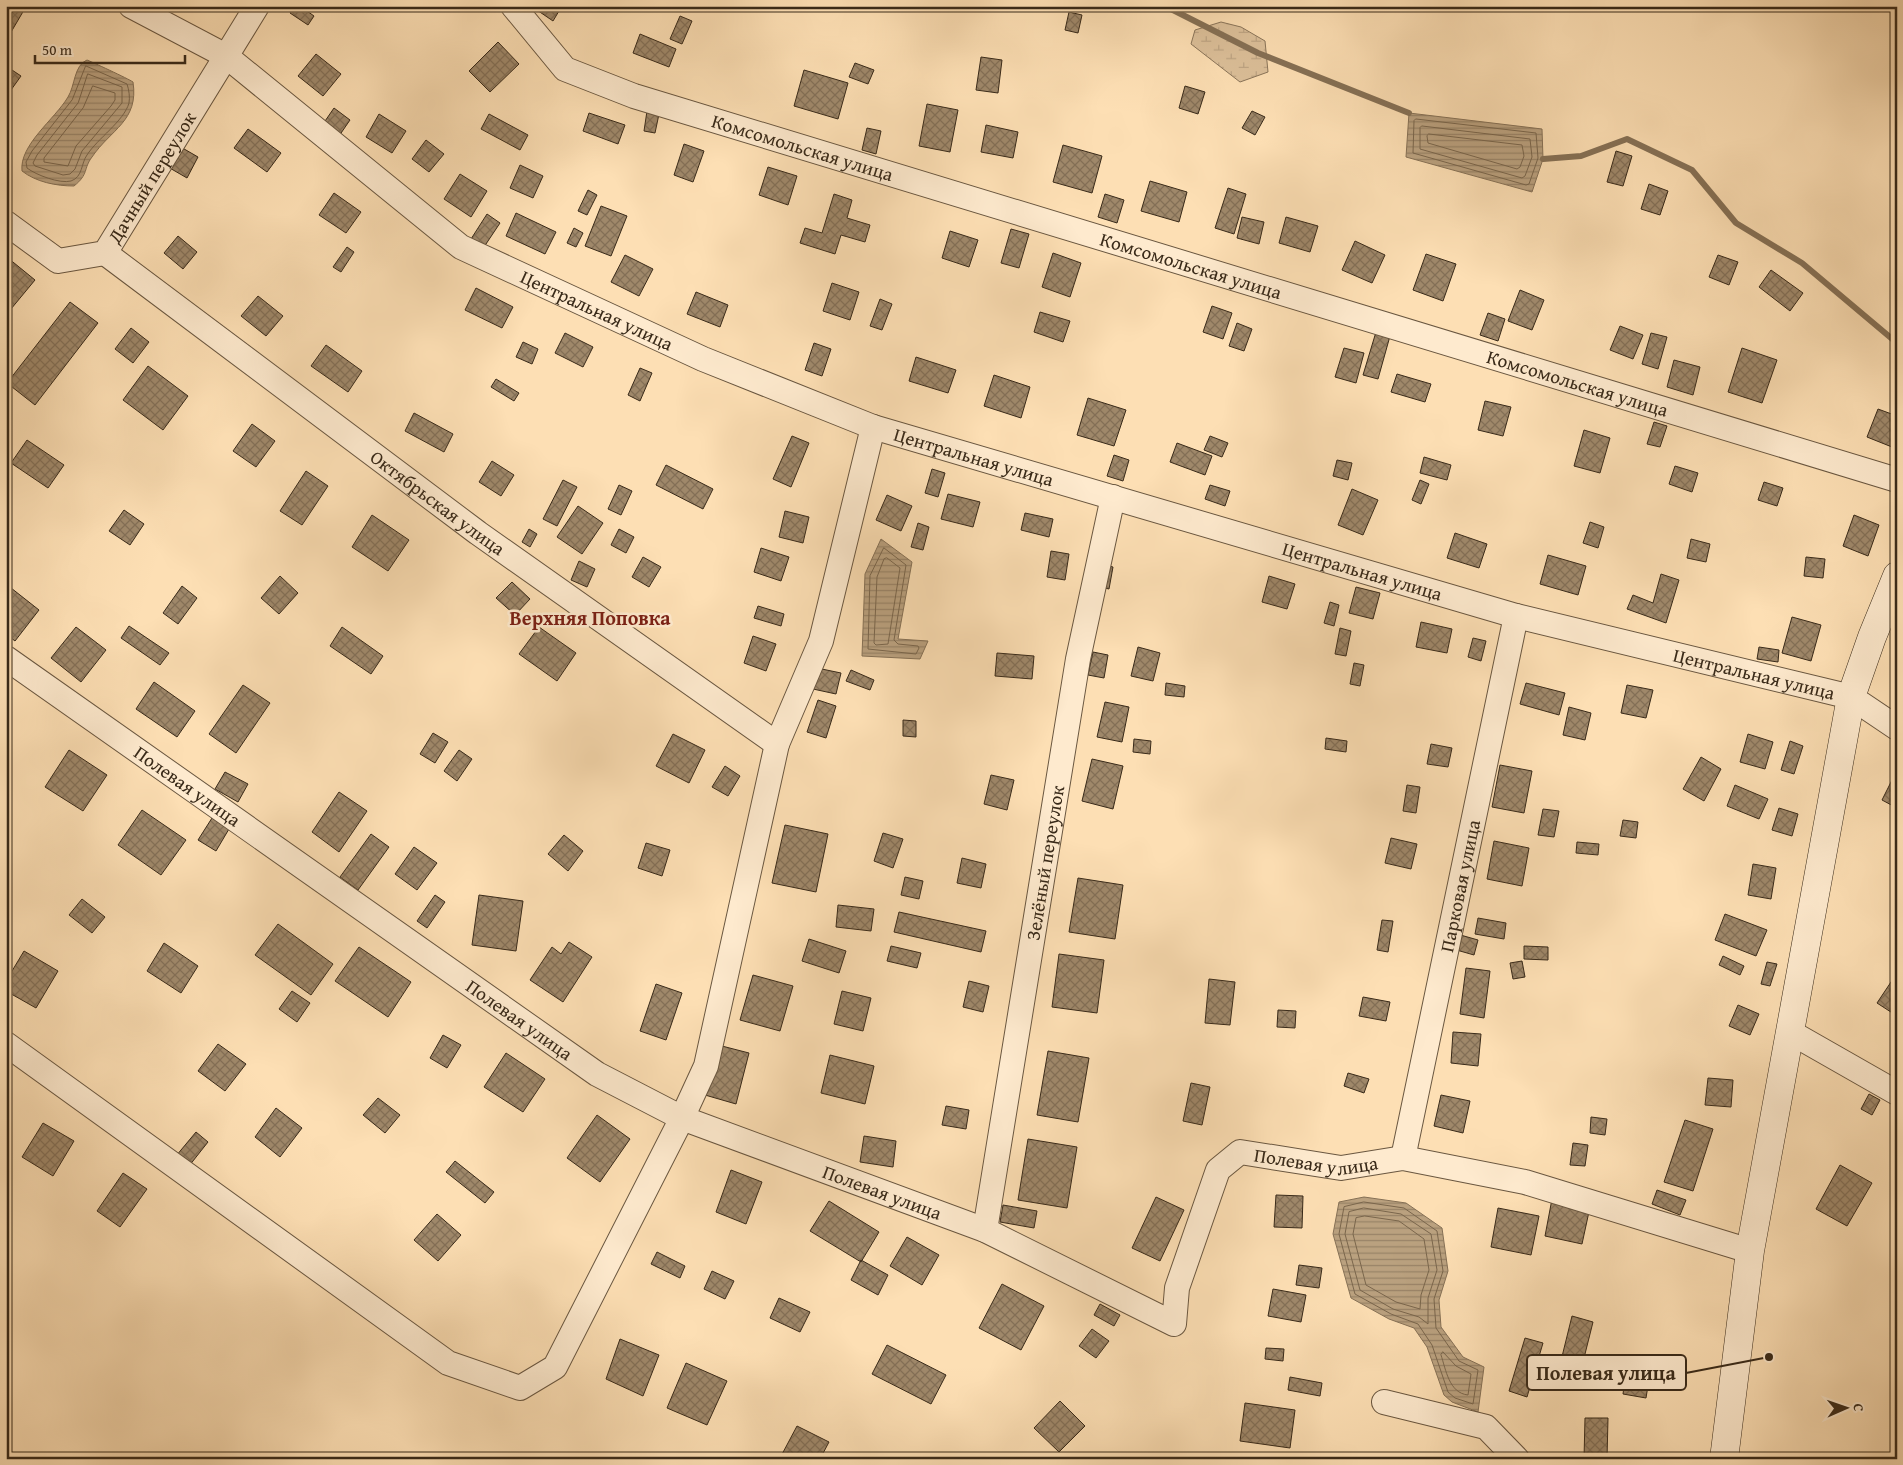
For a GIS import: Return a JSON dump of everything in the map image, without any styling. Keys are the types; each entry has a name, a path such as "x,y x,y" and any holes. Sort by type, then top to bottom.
{"street":[{"name":"Центральная улица","path":"131,6 226,56 461,247 704,359 873,427 1516,616 1851,697 1897,728"},
{"path":"226,56 257,6"},
{"name":"Комсомольская улица","path":"513,6 566,69 634,96 1897,480"},
{"name":"Дачный переулок","path":"6,223 58,261 105,253 226,56"},
{"name":"Октябрьская улица","path":"105,253 478,533 777,744"},
{"path":"6,1044 448,1363 520,1388 555,1368 682,1118 706,1066 777,744 821,641 873,427"},
{"name":"Зелёный переулок","path":"985,1230 1078,659 1113,497"},
{"path":"1724,1459 1750,1251 1851,697 1872,637 1897,576"},
{"name":"Парковая улица","path":"1402,1158 1516,616"},
{"name":"Полевая улица","path":"6,658 597,1074 682,1118 985,1230 1174,1324 1177,1288 1218,1170 1240,1152 1341,1168 1402,1158 1525,1182 1750,1251"},
{"path":"1790,1032 1897,1093"},
{"path":"1384,1402 1486,1427 1517,1459"}],"green space":[{"path":"1221,22 1241,27 1265,41 1268,72 1240,82 1191,44 1195,30"}],"water":[{"path":"87,60 133,82 134,95 132,106 122,124 99,147 89,161 84,175 74,186 40,181 22,171 26,152 68,97 77,71"},
{"path":"1409,113 1542,129 1543,159 1532,192 1406,157"},
{"path":"881,539 912,562 898,639 928,641 920,659 862,656 865,574"},
{"path":"1364,1197 1406,1203 1442,1228 1448,1271 1439,1300 1441,1327 1463,1357 1484,1367 1478,1412 1452,1402 1444,1395 1427,1347 1414,1328 1389,1319 1351,1298 1333,1234 1339,1202"}],"building":[{"path":"6,6 18,6 24,10 7,39"},
{"path":"294,6 300,6 314,16 308,25 290,13"},
{"path":"531,6 562,6 553,21"},
{"path":"1069,12 1082,15 1078,33 1065,30"},
{"path":"680,16 692,21 682,44 670,39"},
{"path":"640,34 676,49 669,67 633,53"},
{"path":"498,42 519,64 490,92 469,71"},
{"path":"316,54 341,74 323,96 298,76"},
{"path":"981,57 1002,60 998,93 976,90"},
{"path":"855,63 874,70 868,84 849,77"},
{"path":"6,66 21,76 6,97"},
{"path":"804,70 848,83 838,119 794,106"},
{"path":"1185,86 1205,92 1198,114 1179,108"},
{"path":"927,104 958,110 950,152 919,146"},
{"path":"334,108 350,120 339,136 323,124"},
{"path":"647,111 659,114 655,133 644,131"},
{"path":"1252,111 1265,117 1255,135 1242,128"},
{"path":"589,113 625,125 618,144 583,131"},
{"path":"379,114 406,131 392,153 366,137"},
{"path":"489,114 528,135 520,150 481,129"},
{"path":"986,125 1018,132 1013,158 981,152"},
{"path":"867,128 881,131 876,154 862,150"},
{"path":"248,129 281,153 267,172 234,148"},
{"path":"426,140 444,154 429,172 412,159"},
{"path":"684,144 704,151 693,182 674,175"},
{"path":"1063,145 1102,156 1092,193 1053,182"},
{"path":"179,146 198,157 187,178 168,167"},
{"path":"1616,151 1632,156 1623,186 1607,182"},
{"path":"520,165 543,176 533,198 510,188"},
{"path":"768,167 797,176 788,205 759,195"},
{"path":"460,174 487,191 471,217 444,199"},
{"path":"1150,181 1187,192 1179,222 1141,211"},
{"path":"1649,184 1668,191 1660,215 1641,209"},
{"path":"1228,188 1246,194 1234,234 1215,228"},
{"path":"588,190 597,195 587,215 578,211"},
{"path":"334,193 361,212 346,233 319,215"},
{"path":"834,194 852,200 847,218 870,225 865,242 841,235 835,254 800,243 805,228 822,233"},
{"path":"1105,194 1124,200 1117,223 1098,217"},
{"path":"601,206 627,216 611,256 585,246"},
{"path":"516,213 556,232 545,254 506,236"},
{"path":"487,214 500,223 484,247 471,239"},
{"path":"1242,217 1264,222 1259,244 1237,238"},
{"path":"1286,217 1318,226 1310,252 1279,243"},
{"path":"574,228 583,233 576,247 567,243"},
{"path":"1011,229 1029,234 1019,268 1001,263"},
{"path":"950,231 978,240 969,267 942,258"},
{"path":"178,236 197,252 183,269 164,253"},
{"path":"1355,241 1385,255 1372,283 1342,270"},
{"path":"347,247 354,252 341,272 333,267"},
{"path":"1053,253 1081,263 1070,297 1042,287"},
{"path":"1426,254 1456,264 1443,301 1413,290"},
{"path":"625,255 653,269 639,296 611,282"},
{"path":"1718,255 1738,262 1729,285 1709,277"},
{"path":"8,258 35,280 6,315 6,259"},
{"path":"1771,270 1803,293 1790,311 1759,287"},
{"path":"832,283 859,292 850,320 823,311"},
{"path":"476,288 513,307 502,328 465,310"},
{"path":"1520,290 1544,300 1532,330 1508,321"},
{"path":"696,292 728,305 720,327 687,314"},
{"path":"258,296 283,316 266,336 241,316"},
{"path":"880,299 892,304 882,330 870,326"},
{"path":"70,302 98,323 35,405 7,383"},
{"path":"1212,306 1232,313 1223,339 1203,332"},
{"path":"1040,312 1070,321 1063,342 1034,332"},
{"path":"1488,313 1505,319 1498,341 1480,335"},
{"path":"1237,323 1252,329 1244,351 1229,346"},
{"path":"1620,326 1643,335 1633,359 1610,350"},
{"path":"131,328 149,342 133,363 115,349"},
{"path":"1376,332 1390,336 1378,379 1363,375"},
{"path":"565,333 593,347 583,367 555,353"},
{"path":"1651,333 1667,337 1658,369 1642,364"},
{"path":"523,342 538,349 532,364 516,357"},
{"path":"814,343 831,349 822,376 805,370"},
{"path":"326,345 362,371 348,392 311,366"},
{"path":"1344,348 1364,353 1356,383 1335,377"},
{"path":"1742,348 1777,360 1762,403 1728,392"},
{"path":"916,357 956,370 948,393 909,381"},
{"path":"1674,360 1700,367 1693,395 1667,387"},
{"path":"148,366 188,396 163,430 123,400"},
{"path":"640,368 652,373 640,401 628,395"},
{"path":"1397,374 1431,384 1425,402 1391,392"},
{"path":"994,375 1030,387 1021,418 984,406"},
{"path":"496,379 519,393 514,401 491,387"},
{"path":"1088,398 1126,410 1114,446 1077,435"},
{"path":"1485,401 1511,407 1503,436 1478,430"},
{"path":"1878,409 1897,416 1897,435 1892,447 1867,437"},
{"path":"414,413 453,434 444,452 405,431"},
{"path":"1654,422 1667,426 1660,447 1647,444"},
{"path":"252,424 275,441 256,467 233,451"},
{"path":"1584,430 1610,438 1600,473 1574,466"},
{"path":"792,436 809,443 791,487 773,479"},
{"path":"1210,436 1228,443 1222,457 1204,450"},
{"path":"27,440 64,465 48,488 11,463"},
{"path":"1177,443 1212,456 1205,475 1170,462"},
{"path":"1114,455 1129,460 1123,481 1107,476"},
{"path":"1424,457 1451,465 1447,480 1420,473"},
{"path":"1337,460 1352,463 1348,480 1333,476"},
{"path":"492,461 514,475 501,496 479,482"},
{"path":"666,465 713,489 703,509 656,485"},
{"path":"1675,466 1698,473 1692,492 1669,484"},
{"path":"932,469 945,473 938,497 925,493"},
{"path":"306,471 328,486 302,525 280,511"},
{"path":"563,480 577,487 557,526 543,519"},
{"path":"1420,480 1429,484 1421,504 1412,500"},
{"path":"1764,482 1783,488 1777,506 1758,500"},
{"path":"619,485 632,491 621,515 608,509"},
{"path":"1210,485 1230,491 1225,506 1205,499"},
{"path":"1352,489 1378,500 1363,535 1338,525"},
{"path":"948,494 980,502 973,527 941,519"},
{"path":"887,495 912,506 901,531 876,520"},
{"path":"578,506 603,523 582,554 557,537"},
{"path":"124,510 144,524 130,545 109,531"},
{"path":"785,511 809,517 803,543 779,537"},
{"path":"1025,513 1053,519 1049,537 1021,530"},
{"path":"372,515 409,540 388,571 352,547"},
{"path":"1854,515 1879,525 1868,556 1843,546"},
{"path":"1590,522 1604,527 1598,548 1583,543"},
{"path":"918,523 929,527 923,550 911,547"},
{"path":"529,529 537,534 530,547 522,542"},
{"path":"619,529 634,537 626,553 611,545"},
{"path":"1455,533 1487,544 1479,568 1447,558"},
{"path":"1691,539 1710,544 1706,562 1687,558"},
{"path":"761,548 789,557 781,581 754,572"},
{"path":"1051,551 1069,554 1065,580 1047,577"},
{"path":"1548,555 1586,566 1578,595 1540,584"},
{"path":"643,557 661,567 649,587 632,577"},
{"path":"1806,557 1825,559 1823,578 1804,576"},
{"path":"579,561 595,569 587,587 571,580"},
{"path":"1105,565 1113,567 1109,589 1101,587"},
{"path":"1661,574 1679,580 1666,623 1627,609 1633,595 1653,603"},
{"path":"280,576 298,593 279,614 261,598"},
{"path":"1269,576 1295,584 1287,609 1262,602"},
{"path":"512,582 530,599 515,615 496,598"},
{"path":"6,584 39,610 15,641 6,634"},
{"path":"182,586 197,598 178,624 163,613"},
{"path":"1356,587 1380,593 1373,619 1349,613"},
{"path":"1330,602 1339,605 1334,626 1324,623"},
{"path":"758,606 784,614 781,626 754,618"},
{"path":"1792,617 1821,625 1811,661 1782,653"},
{"path":"1421,622 1452,629 1447,653 1416,647"},
{"path":"129,626 169,653 160,665 121,638"},
{"path":"76,627 106,650 81,682 51,658"},
{"path":"342,627 383,656 371,674 330,646"},
{"path":"539,627 576,653 557,681 519,654"},
{"path":"1340,628 1351,631 1346,656 1335,654"},
{"path":"753,636 776,644 766,671 744,663"},
{"path":"1473,638 1486,641 1481,661 1468,657"},
{"path":"1138,647 1160,653 1153,681 1131,676"},
{"path":"1759,647 1779,650 1778,662 1757,659"},
{"path":"1093,652 1108,655 1104,678 1088,675"},
{"path":"997,653 1034,656 1032,679 995,676"},
{"path":"1354,663 1364,665 1360,686 1350,684"},
{"path":"817,668 841,673 836,694 813,689"},
{"path":"851,670 874,680 870,690 846,681"},
{"path":"154,682 195,711 177,737 136,709"},
{"path":"1166,683 1185,686 1184,697 1165,695"},
{"path":"1526,683 1565,693 1559,715 1520,704"},
{"path":"243,685 270,703 236,753 209,734"},
{"path":"1627,685 1653,690 1646,718 1621,713"},
{"path":"818,700 836,706 826,738 807,732"},
{"path":"1105,702 1129,707 1122,742 1097,737"},
{"path":"1569,707 1591,713 1585,740 1563,735"},
{"path":"903,720 916,721 916,737 903,736"},
{"path":"433,733 448,742 435,763 420,754"},
{"path":"673,734 705,750 689,783 656,766"},
{"path":"1748,734 1773,742 1765,769 1740,762"},
{"path":"1326,738 1347,741 1346,752 1325,749"},
{"path":"1134,739 1151,741 1150,754 1133,752"},
{"path":"1790,741 1803,746 1794,774 1781,770"},
{"path":"1431,744 1452,748 1448,767 1427,764"},
{"path":"69,750 107,775 83,811 45,787"},
{"path":"459,750 472,759 457,781 444,771"},
{"path":"1701,757 1721,769 1704,801 1683,789"},
{"path":"1092,759 1123,766 1113,809 1082,801"},
{"path":"1500,765 1532,771 1524,813 1492,807"},
{"path":"725,766 740,776 728,796 712,787"},
{"path":"225,772 248,784 238,802 215,789"},
{"path":"1897,772 1897,808 1882,800"},
{"path":"991,775 1014,780 1007,810 984,804"},
{"path":"1407,785 1420,787 1416,813 1403,811"},
{"path":"1735,785 1768,799 1759,819 1727,806"},
{"path":"339,792 367,811 339,852 312,832"},
{"path":"1779,808 1798,814 1792,836 1772,830"},
{"path":"1543,809 1559,811 1554,837 1538,835"},
{"path":"142,810 186,840 161,875 118,845"},
{"path":"212,818 229,829 216,851 198,840"},
{"path":"1623,820 1638,822 1636,838 1620,836"},
{"path":"785,825 828,834 816,892 772,883"},
{"path":"883,833 903,839 893,868 874,861"},
{"path":"371,834 389,847 358,890 340,877"},
{"path":"564,835 583,851 568,871 548,854"},
{"path":"1391,838 1417,844 1411,869 1385,863"},
{"path":"1494,841 1529,848 1522,886 1487,879"},
{"path":"1577,842 1599,844 1598,855 1576,853"},
{"path":"646,843 670,850 662,876 638,868"},
{"path":"414,847 437,863 417,890 395,874"},
{"path":"962,858 986,864 981,888 957,883"},
{"path":"1753,864 1776,868 1771,899 1748,895"},
{"path":"905,877 923,881 919,899 901,895"},
{"path":"1078,878 1123,885 1115,939 1069,932"},
{"path":"435,895 445,902 427,928 417,921"},
{"path":"479,895 523,901 516,951 472,945"},
{"path":"82,899 105,917 92,933 69,915"},
{"path":"838,905 874,909 871,931 836,927"},
{"path":"899,912 986,931 981,952 894,932"},
{"path":"1725,914 1767,930 1756,956 1715,940"},
{"path":"1478,918 1506,923 1504,939 1475,934"},
{"path":"1382,920 1393,921 1388,952 1377,950"},
{"path":"278,924 333,964 311,995 255,955"},
{"path":"1457,934 1478,940 1474,955 1453,949"},
{"path":"809,939 846,951 839,973 802,961"},
{"path":"569,942 592,957 563,1002 530,980 552,947 561,954"},
{"path":"164,943 198,966 181,993 147,971"},
{"path":"891,946 921,953 917,968 887,961"},
{"path":"1524,946 1548,947 1548,960 1524,959"},
{"path":"359,947 411,982 388,1017 335,981"},
{"path":"24,951 58,971 36,1008 6,991 6,981"},
{"path":"1059,954 1104,960 1097,1013 1052,1007"},
{"path":"1723,956 1744,966 1740,975 1719,965"},
{"path":"1522,961 1525,977 1513,979 1510,963"},
{"path":"1767,962 1777,964 1770,986 1761,984"},
{"path":"1466,968 1490,971 1484,1018 1460,1014"},
{"path":"1897,973 1897,1016 1877,1003"},
{"path":"753,975 793,986 780,1031 740,1020"},
{"path":"1209,979 1235,982 1230,1025 1205,1023"},
{"path":"969,981 989,986 983,1012 963,1007"},
{"path":"656,984 682,993 666,1040 640,1031"},
{"path":"292,991 310,1003 297,1022 279,1009"},
{"path":"842,991 871,998 863,1031 834,1024"},
{"path":"1363,997 1390,1002 1386,1021 1359,1016"},
{"path":"1738,1005 1759,1014 1750,1035 1729,1026"},
{"path":"1278,1010 1296,1011 1295,1028 1277,1027"},
{"path":"1453,1032 1481,1034 1478,1066 1451,1063"},
{"path":"443,1035 461,1045 447,1068 430,1058"},
{"path":"218,1044 246,1064 225,1091 198,1071"},
{"path":"718,1045 749,1053 736,1104 705,1095"},
{"path":"1048,1051 1089,1058 1078,1122 1037,1115"},
{"path":"506,1053 545,1079 523,1112 484,1087"},
{"path":"830,1055 874,1066 865,1104 821,1093"},
{"path":"1348,1073 1369,1079 1364,1093 1344,1086"},
{"path":"1708,1078 1733,1080 1731,1107 1705,1105"},
{"path":"1191,1083 1210,1087 1202,1125 1183,1121"},
{"path":"1869,1094 1880,1100 1872,1115 1861,1109"},
{"path":"1441,1095 1470,1101 1463,1133 1434,1126"},
{"path":"378,1098 400,1115 385,1133 363,1115"},
{"path":"946,1106 969,1110 966,1129 942,1125"},
{"path":"276,1108 302,1128 280,1157 255,1137"},
{"path":"597,1115 630,1139 600,1182 567,1158"},
{"path":"1591,1117 1607,1119 1605,1135 1590,1133"},
{"path":"1685,1120 1713,1129 1693,1191 1664,1182"},
{"path":"43,1123 74,1141 53,1176 22,1157"},
{"path":"196,1132 208,1142 189,1166 176,1156"},
{"path":"864,1136 896,1141 893,1167 860,1162"},
{"path":"1028,1139 1077,1147 1067,1208 1018,1200"},
{"path":"1573,1143 1588,1145 1585,1166 1570,1165"},
{"path":"455,1161 494,1192 485,1203 446,1172"},
{"path":"1840,1165 1872,1183 1847,1226 1816,1209"},
{"path":"731,1170 762,1182 746,1224 716,1212"},
{"path":"123,1173 147,1189 120,1227 97,1211"},
{"path":"1657,1190 1686,1200 1680,1215 1652,1204"},
{"path":"1276,1195 1303,1196 1302,1228 1274,1227"},
{"path":"1156,1197 1184,1210 1160,1261 1132,1248"},
{"path":"1552,1199 1590,1207 1582,1244 1545,1236"},
{"path":"829,1201 879,1232 861,1262 810,1231"},
{"path":"1003,1205 1037,1211 1034,1228 1000,1222"},
{"path":"1498,1208 1539,1216 1531,1255 1491,1247"},
{"path":"437,1214 461,1235 438,1261 414,1240"},
{"path":"907,1237 939,1255 922,1285 890,1266"},
{"path":"657,1252 685,1266 680,1278 651,1264"},
{"path":"861,1260 888,1275 878,1295 851,1280"},
{"path":"1299,1265 1322,1268 1319,1288 1296,1285"},
{"path":"712,1271 734,1281 725,1299 704,1289"},
{"path":"1002,1284 1044,1306 1021,1350 979,1328"},
{"path":"1273,1289 1306,1295 1301,1322 1268,1316"},
{"path":"779,1298 810,1312 800,1332 770,1318"},
{"path":"1100,1304 1120,1315 1114,1326 1094,1315"},
{"path":"1572,1316 1593,1322 1576,1390 1555,1385"},
{"path":"1092,1329 1109,1341 1096,1358 1079,1346"},
{"path":"1525,1338 1543,1343 1527,1397 1509,1391"},
{"path":"620,1339 659,1355 643,1396 606,1379"},
{"path":"887,1345 946,1375 931,1404 872,1374"},
{"path":"1266,1348 1284,1349 1283,1361 1265,1359"},
{"path":"686,1363 727,1381 707,1425 667,1408"},
{"path":"1627,1364 1651,1367 1646,1398 1623,1394"},
{"path":"1290,1377 1322,1383 1320,1396 1288,1390"},
{"path":"1060,1401 1085,1426 1059,1452 1034,1428"},
{"path":"1245,1403 1295,1410 1290,1448 1240,1441"},
{"path":"1585,1418 1608,1418 1607,1459 1584,1459"},
{"path":"797,1426 829,1442 820,1459 780,1458"}],"waterway":[{"path":"1165,6 1258,53 1409,113"},
{"path":"1543,159 1581,156 1627,139 1692,170 1736,223 1802,263 1897,343"}],"place":[{"name":"Полевая улица","path":"1769,1357"}],"district":[{"name":"Верхняя Поповка","path":"590,617"}]}
